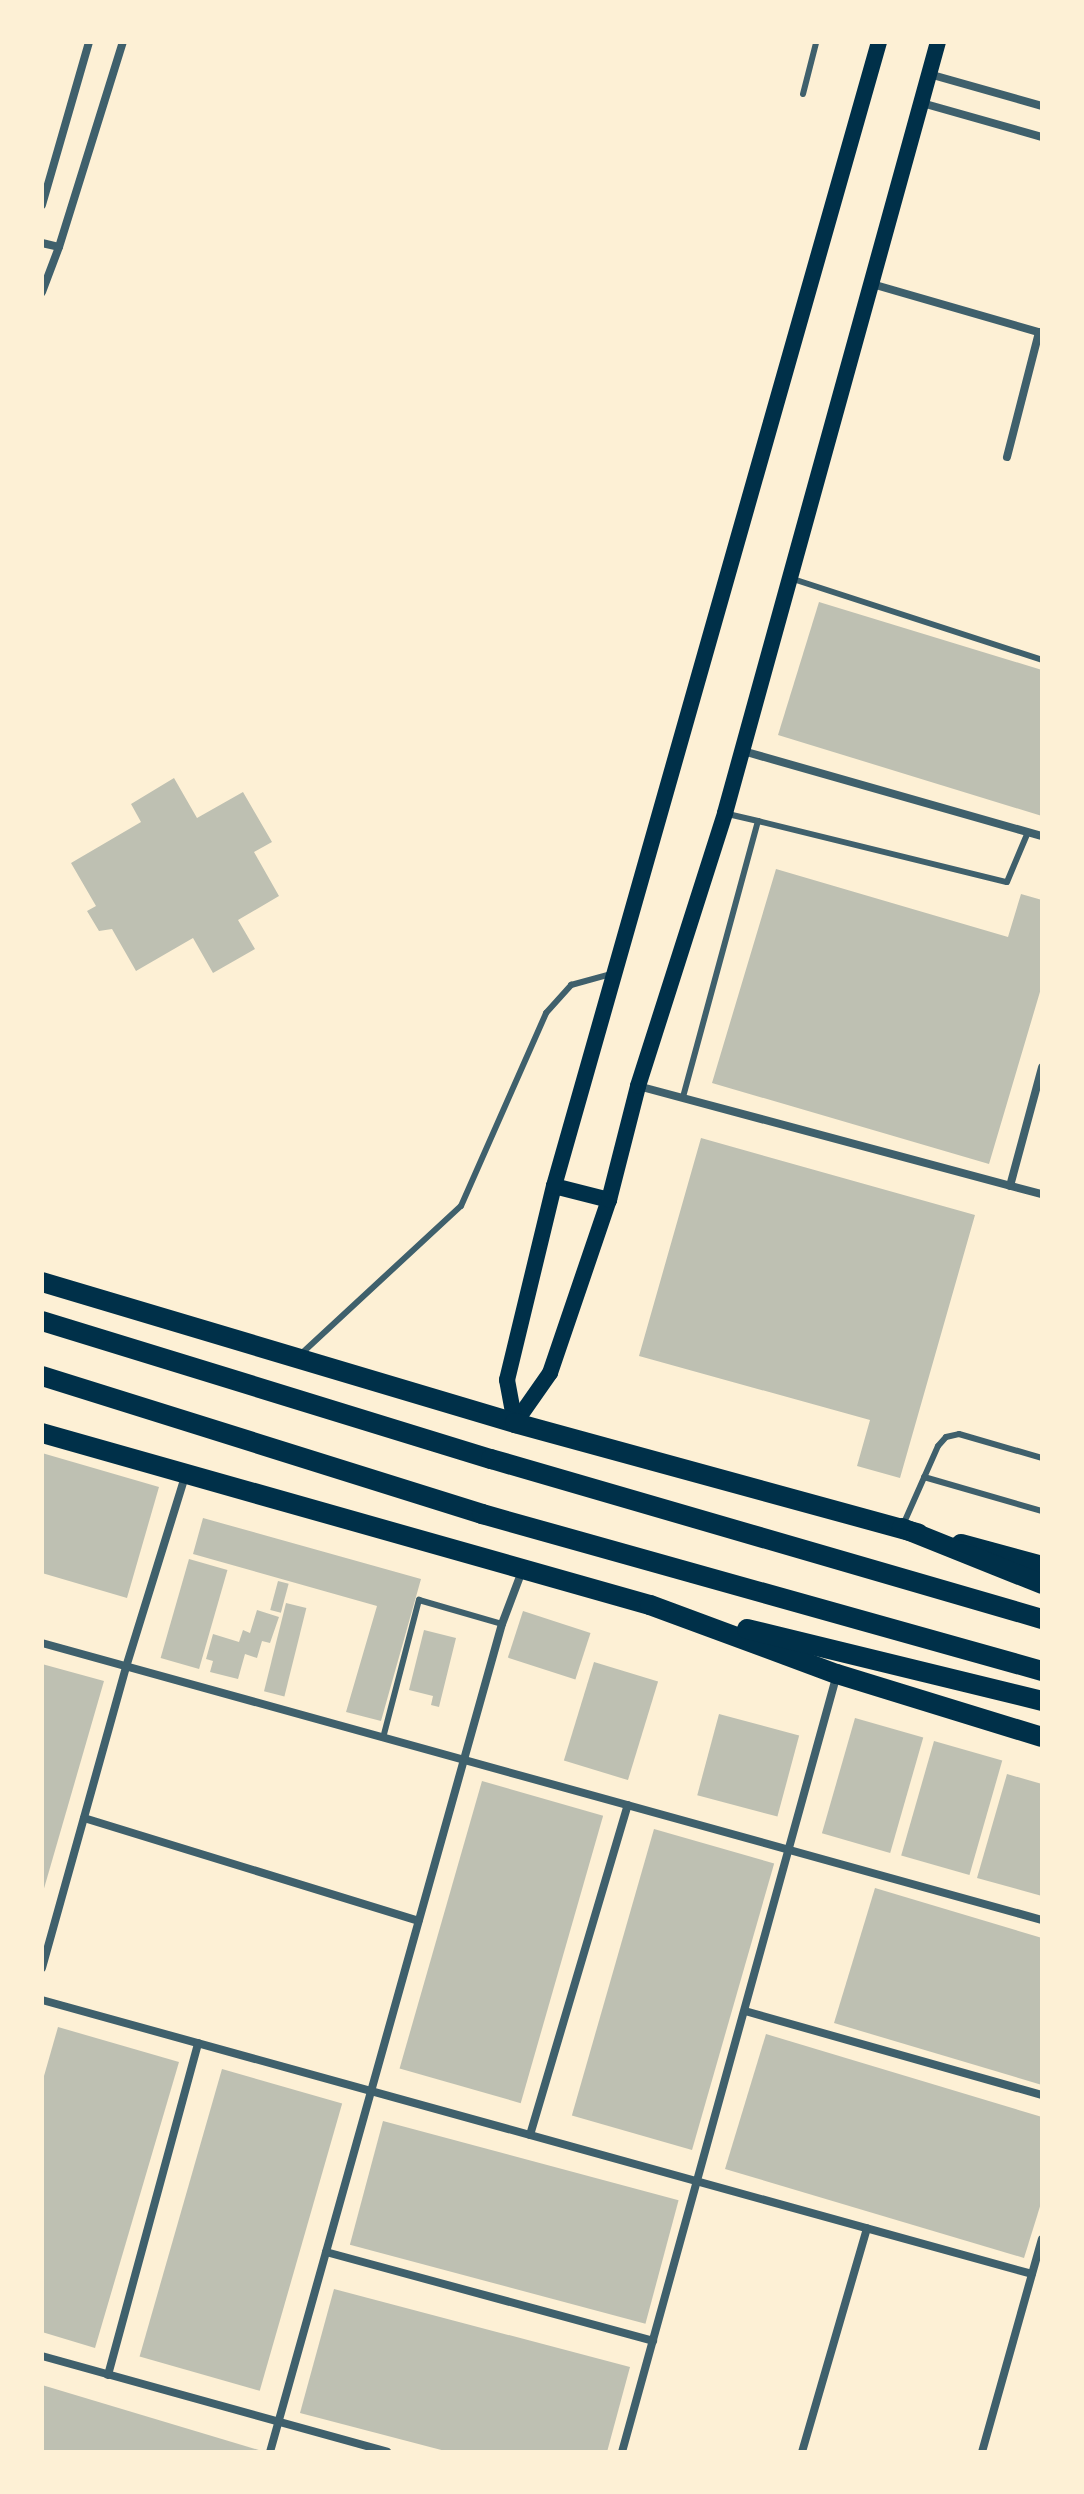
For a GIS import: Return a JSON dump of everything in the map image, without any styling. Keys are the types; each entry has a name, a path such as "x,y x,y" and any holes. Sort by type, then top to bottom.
{"main road":[{"path":"515,1423 507,1380 554,1186 618,972 879,42"},
{"path":"515,1423 550,1373 609,1200 638,1086 725,813 938,42"},
{"path":"554,1186 609,1200"},
{"path":"42,1282 515,1423 1042,1566"},
{"path":"42,1321 491,1459 1042,1619"},
{"path":"42,1376 482,1514 1042,1671"},
{"path":"43,1434 522,1571 1042,1701"},
{"path":"902,1528 1042,1584"},
{"path":"650,1605 837,1674 1042,1737"}],"street":[{"path":"42,205 89,42"},
{"path":"42,292 123,42"},
{"path":"929,74 1042,106"},
{"path":"921,103 1042,137"},
{"path":"42,243 59,247"},
{"path":"871,283 1040,332 1007,457"},
{"path":"742,751 1042,836"},
{"path":"1010,1186 1042,1067"},
{"path":"638,1086 1042,1194"},
{"path":"42,1968 126,1667 186,1473"},
{"path":"270,2452 502,1624 522,1571"},
{"path":"42,1643 1042,1920"},
{"path":"622,2452 837,1674"},
{"path":"530,2135 628,1805"},
{"path":"84,1818 419,1921"},
{"path":"42,2000 1032,2274"},
{"path":"745,2011 1042,2095"},
{"path":"108,2375 198,2043"},
{"path":"802,2452 867,2228"},
{"path":"982,2452 1042,2239"},
{"path":"326,2252 653,2341"},
{"path":"42,2356 387,2452"}],"lane":[{"path":"803,94 816,43"},
{"path":"789,578 1042,660"},
{"path":"725,813 1007,882 1028,832"},
{"path":"683,1097 758,821"},
{"path":"295,1359 461,1206 546,1013 557,996 571,985 618,972"},
{"path":"902,1528 938,1446 946,1437 959,1434 1042,1458"},
{"path":"924,1477 1042,1511"},
{"path":"383,1738 419,1600 502,1624"}],"building":[{"path":"819,602 1042,670 1042,816 778,735"},
{"path":"174,778 197,818 243,792 272,842 254,852 279,896 238,920 255,949 213,973 193,938 136,971 112,929 99,931 87,911 96,906 71,863 141,822 131,804"},
{"path":"776,869 1008,937 1021,894 1042,900 1042,985 989,1164 712,1083"},
{"path":"701,1138 975,1215 900,1478 857,1466 870,1420 639,1356"},
{"path":"42,1453 159,1487 127,1598 42,1573"},
{"path":"203,1518 421,1579 381,1721 346,1712 377,1606 193,1554"},
{"path":"189,1559 227,1570 199,1669 161,1658"},
{"path":"278,1581 289,1584 281,1613 270,1610"},
{"path":"286,1603 306,1608 284,1696 264,1691"},
{"path":"257,1610 279,1617 270,1643 262,1641 257,1658 245,1654 238,1679 210,1672 213,1661 206,1659 213,1634 239,1642 243,1630 250,1633"},
{"path":"523,1611 591,1633 575,1680 508,1658"},
{"path":"424,1630 456,1638 439,1707 431,1705 433,1696 409,1690"},
{"path":"594,1662 658,1682 628,1780 564,1760"},
{"path":"42,1664 104,1681 43,1892 42,1892"},
{"path":"719,1714 799,1735 777,1817 697,1795"},
{"path":"855,1718 923,1738 890,1853 822,1833"},
{"path":"934,1741 1002,1761 969,1875 901,1855"},
{"path":"1007,1774 1042,1784 1042,1896 977,1878"},
{"path":"482,1781 603,1816 521,2103 400,2068"},
{"path":"654,1829 774,1863 692,2150 572,2115"},
{"path":"875,1888 1042,1938 1042,2085 834,2023"},
{"path":"58,2027 179,2062 95,2348 42,2332 42,2083"},
{"path":"766,2034 1042,2117 1042,2200 1024,2258 725,2169"},
{"path":"222,2069 342,2103 260,2391 140,2356"},
{"path":"383,2121 679,2200 645,2324 350,2245"},
{"path":"334,2289 630,2367 607,2452 449,2452 300,2413"},
{"path":"42,2385 262,2451 262,2452 42,2452"}]}
